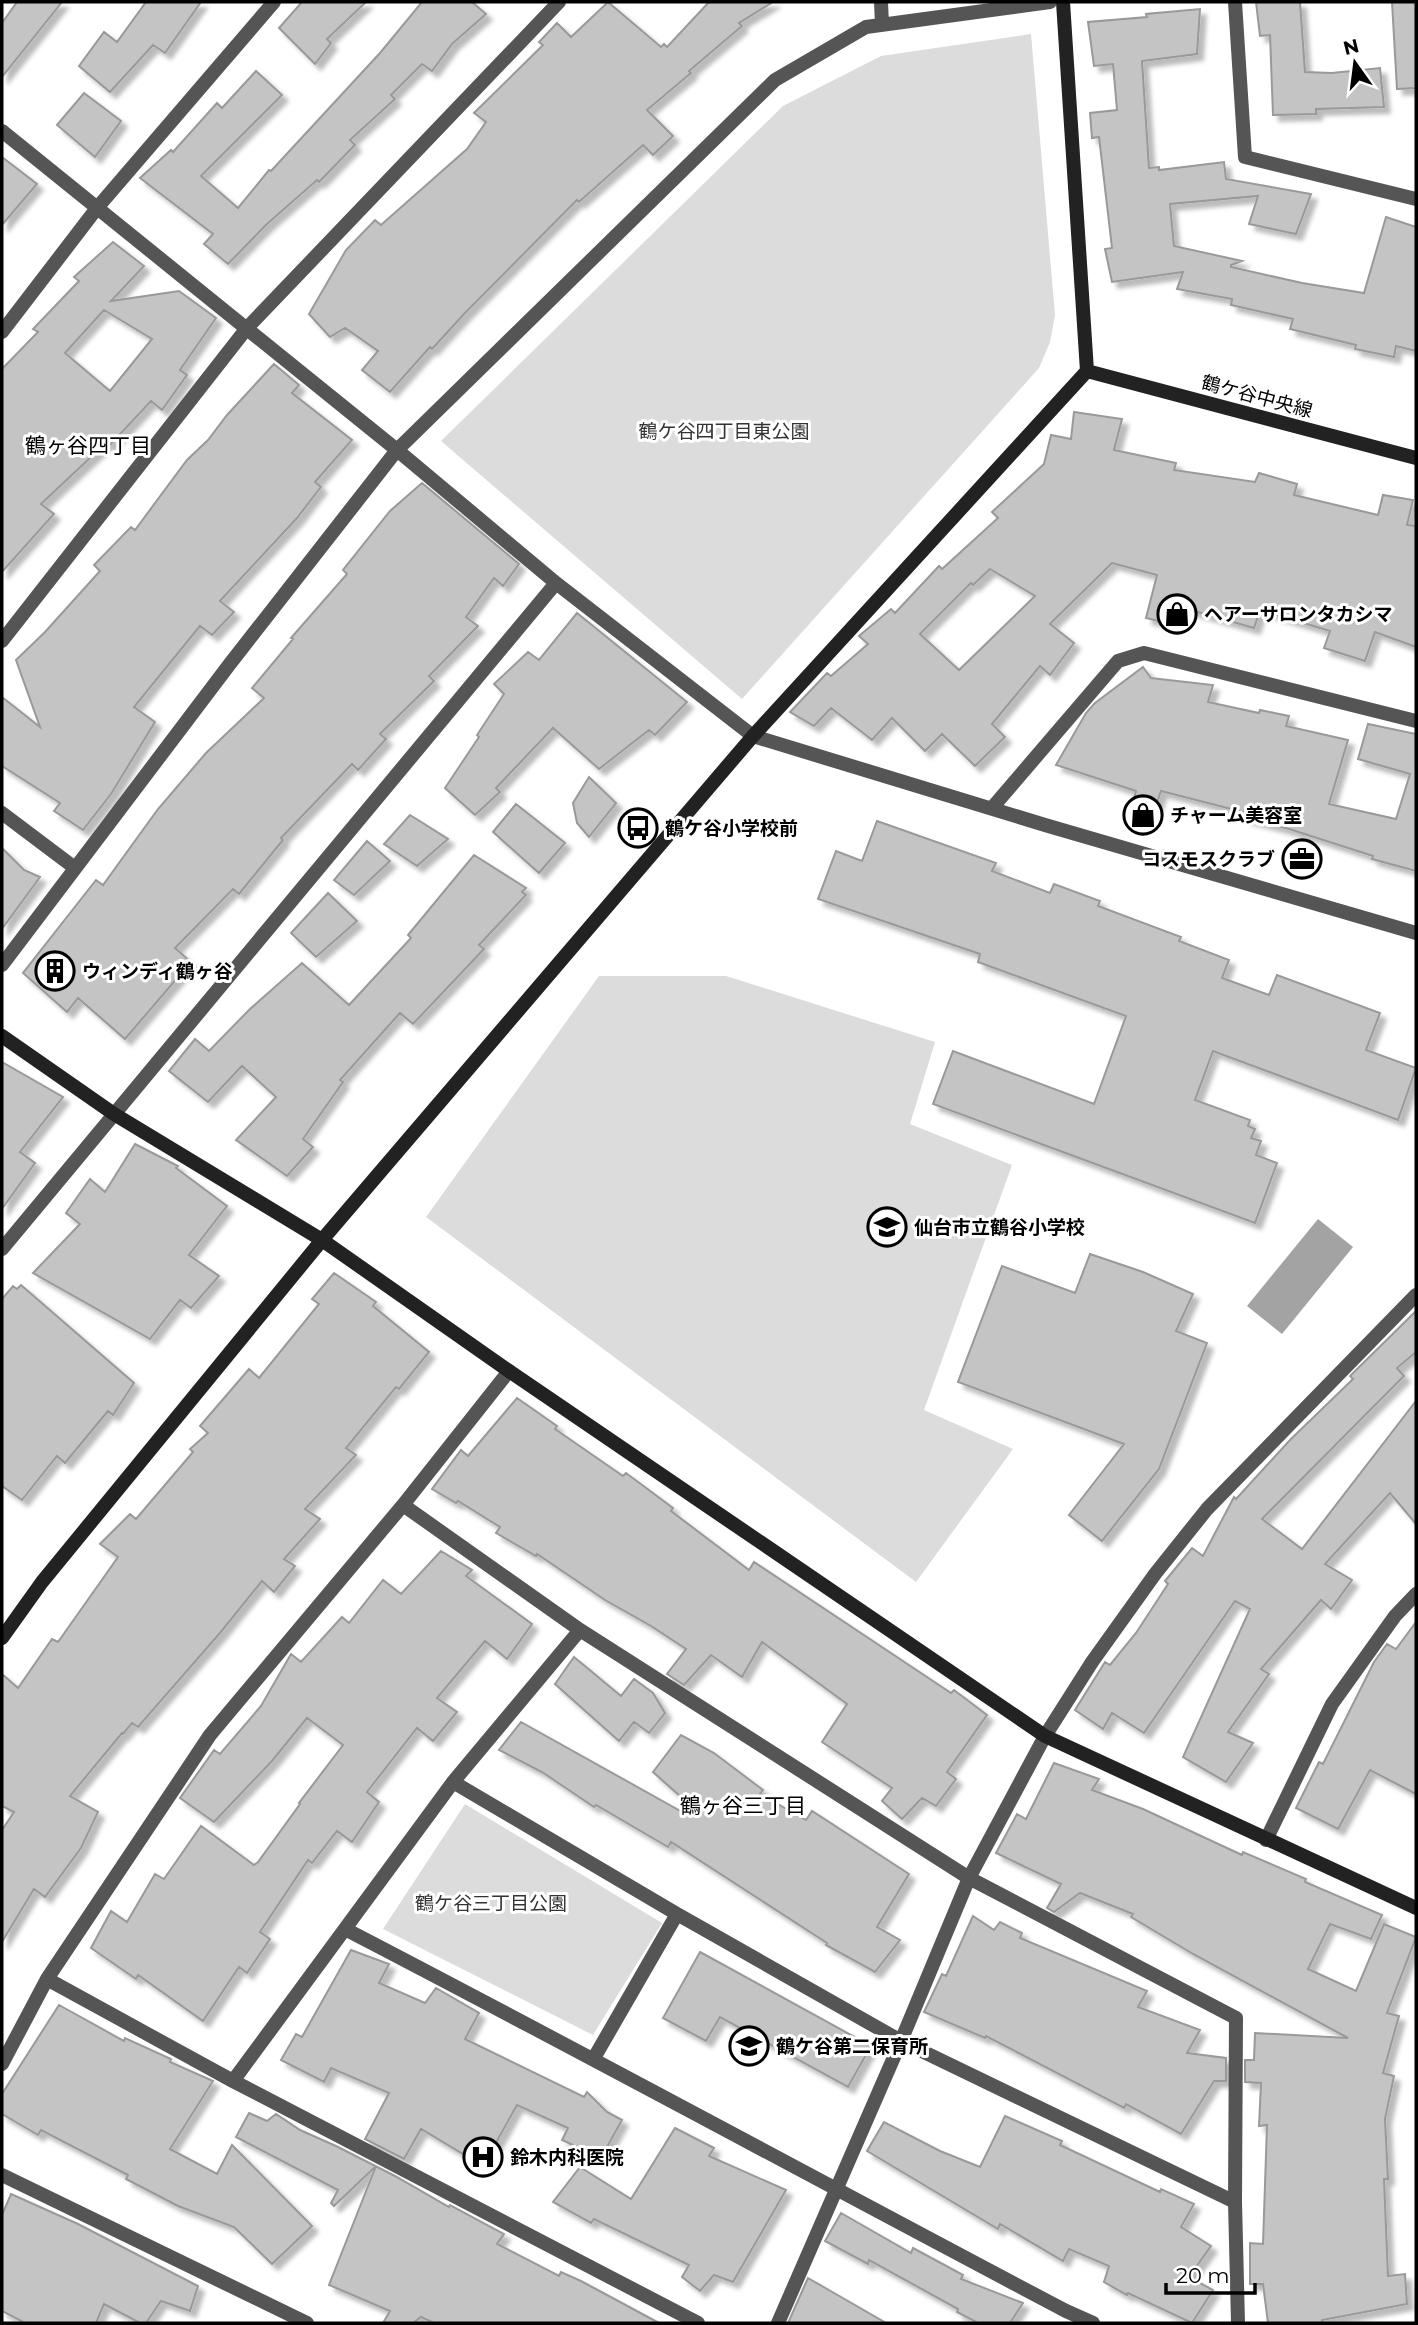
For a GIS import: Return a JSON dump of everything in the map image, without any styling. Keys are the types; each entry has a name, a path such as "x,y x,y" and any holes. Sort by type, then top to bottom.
{"street":[{"path":"2,332 97,208 274,2"},
{"path":"2,641 247,328 559,2"},
{"path":"881,2 882,25"},
{"path":"2,965 229,665 397,450 775,80 866,27 1050,2"},
{"path":"2,1638 41,1582 322,1240 753,736 1087,371 1063,2"},
{"path":"1235,2 1245,157 1416,199"},
{"path":"2,131 397,450 556,583 753,736 1416,933"},
{"name":"鶴ケ谷中央線","path":"1087,371 1416,458"},
{"path":"2,1249 556,583"},
{"path":"992,808 1118,661 1144,653 1416,722"},
{"path":"2,813 75,868"},
{"path":"2,1036 114,1114 322,1240 509,1371 1045,1736 1416,1908"},
{"path":"778,2323 901,2042 969,1878 1045,1736 1092,1662 1155,1574 1207,1509 1416,1295"},
{"path":"2,2064 47,1979 210,1735 403,1504 509,1371"},
{"path":"403,1504 580,1630 969,1878 1236,2018 1235,2202 1238,2323"},
{"path":"1266,1840 1332,1704 1395,1616 1416,1594"},
{"path":"233,2081 453,1782 580,1630"},
{"path":"453,1782 901,2042 1235,2202"},
{"path":"594,2058 677,1914"},
{"path":"345,1929 1093,2323"},
{"path":"47,1979 233,2081 698,2323"},
{"path":"2,2175 307,2323"}],"green space":[{"name":"鶴ケ谷四丁目東公園","path":"1031,34 1055,315 1050,342 1039,368 742,699 441,441 783,106 881,56"},
{"path":"599,976 726,976 935,1042 910,1124 1012,1165 924,1410 1013,1449 916,1582 426,1217"},
{"name":"鶴ケ谷三丁目公園","path":"465,1804 662,1923 593,2035 383,1929"}],"shaded area":[{"path":"1318,1219 1353,1247 1282,1334 1247,1306"}],"building":[{"path":"17,2 62,2 2,77 2,23"},
{"path":"146,2 201,2 165,53 153,45 110,92 79,66 104,32 117,42"},
{"path":"302,2 366,2 327,39 331,43 315,64 279,28"},
{"path":"422,2 472,2 486,14 452,44 432,71 422,64 391,95 395,99 350,140 355,145 319,182 317,180 267,224 228,264 204,244 213,234 140,178 171,150 173,152 217,103 222,108 256,71 282,95 201,176 238,208 269,170 271,171 380,53"},
{"path":"608,2 661,47 664,44 667,47 709,2 773,2 739,23 742,26 647,110 673,136 653,155 643,145 579,202 577,200 432,349 430,347 390,392 362,370 378,351 345,328 330,337 309,314 346,250 375,220 381,225 467,149 486,122 474,113 543,45 539,42 557,23 571,37"},
{"path":"1256,2 1300,2 1305,72 1332,73 1380,68 1384,107 1316,109 1316,114 1273,115 1270,35 1260,36"},
{"path":"1392,2 1416,2 1416,88 1397,89"},
{"path":"1200,9 1197,54 1142,61 1149,168 1159,167 1159,170 1224,162 1226,179 1311,194 1296,234 1249,224 1258,196 1170,204 1174,246 1242,261 1231,267 1364,293 1386,217 1416,227 1416,351 1396,346 1394,357 1355,349 1356,345 1290,329 1293,319 1231,305 1232,299 1177,289 1183,272 1112,282 1105,249 1112,248 1099,137 1092,138 1090,113 1117,110 1113,64 1094,66 1088,22"},
{"path":"84,93 121,121 95,157 57,125"},
{"path":"2,157 37,184 2,225"},
{"path":"113,242 144,266 111,301 179,291 216,318 180,370 187,375 162,410 151,401 110,445 106,443 41,504 54,514 2,572 2,369 38,332 33,329 79,281 74,277","holes":["104,310 152,339 110,391 65,353"]},
{"path":"274,364 299,385 292,393 352,440 315,482 321,487 297,518 220,601 234,612 212,635 200,626 134,707 155,722 111,794 83,830 54,811 60,803 2,766 2,697 40,727 16,660 100,571 94,565 131,527 135,530 187,460 208,440"},
{"path":"1074,412 1122,419 1114,450 1176,463 1174,470 1255,482 1259,473 1297,484 1294,495 1378,515 1383,495 1413,500 1407,525 1416,526 1416,647 1375,632 1365,661 1324,648 1330,631 1260,610 1254,628 1180,607 1175,625 1146,618 1157,575 1112,563 1050,624 1074,643 1050,675 1040,666 992,724 1005,737 975,766 942,734 925,751 892,718 872,740 831,708 814,726 790,712 827,673 831,676 868,644 859,636 891,609 895,613 939,566 942,569 998,518 992,512 1044,464 1051,435 1071,439","holes":["990,569 1035,596 959,670 920,634 971,583 973,585"]},
{"path":"422,483 519,564 503,586 494,578 466,617 478,626 429,676 434,681 380,734 386,739 358,770 352,764 281,838 283,840 239,894 233,889 175,948 191,962 125,1039 78,998 67,1012 23,973 96,880 103,885 158,809 206,753 264,698 252,688 347,574 343,570 390,511"},
{"path":"577,613 687,702 655,735 649,730 599,769 553,728 496,788 500,792 475,815 445,788 504,694 494,684 528,652 539,660"},
{"path":"1143,667 1151,678 1213,685 1208,702 1259,713 1260,710 1289,716 1286,726 1348,740 1329,804 1396,819 1410,774 1358,759 1368,724 1416,734 1416,871 1372,859 1373,856 1289,829 1246,818 1247,813 1161,791 1156,805 1134,798 1136,791 1056,765 1086,713 1095,703"},
{"path":"589,777 616,803 589,837 577,823 573,803"},
{"path":"516,804 565,843 539,873 493,832"},
{"path":"410,815 448,839 417,866 384,844"},
{"path":"877,821 996,863 992,871 1050,893 1054,884 1100,901 1098,906 1181,937 1179,941 1229,960 1222,978 1269,995 1277,975 1380,1013 1366,1050 1416,1068 1398,1120 1213,1051 1195,1100 1250,1120 1248,1126 1255,1129 1251,1138 1261,1141 1256,1155 1277,1163 1255,1223 933,1104 953,1051 1094,1104 1126,1016 978,962 980,954 818,899 836,851 862,861"},
{"path":"367,841 390,861 354,895 334,880"},
{"path":"2,848 24,870 40,877 2,929"},
{"path":"474,855 526,888 522,892 526,895 479,945 484,949 413,1024 400,1013 340,1080 343,1082 303,1139 313,1147 287,1176 236,1140 276,1097 242,1066 208,1102 169,1071 195,1039 209,1051 250,1009 302,963 349,1005 411,938 408,935"},
{"path":"328,893 357,921 316,957 291,933"},
{"path":"2,1062 63,1097 20,1152 35,1163 2,1209"},
{"path":"135,1144 178,1166 176,1168 227,1206 189,1255 219,1276 191,1308 180,1300 150,1339 33,1273 80,1224 66,1213 90,1179 105,1192"},
{"path":"1090,1254 1143,1272 1193,1294 1176,1331 1207,1343 1159,1469 1102,1541 1069,1515 1124,1444 958,1382 1002,1266 1075,1293"},
{"path":"334,1273 376,1302 373,1306 429,1352 346,1448 356,1455 305,1509 320,1519 284,1559 295,1566 274,1592 262,1581 138,1727 132,1723 122,1733 70,1796 98,1812 81,1848 45,1897 34,1889 2,1942 2,1830 14,1812 2,1806 2,1674 18,1688 52,1639 58,1642 118,1557 100,1544 130,1514 136,1519 193,1452 190,1449 208,1433 200,1426 249,1369 259,1378 319,1304 312,1299"},
{"path":"21,1285 134,1383 113,1415 108,1411 65,1463 57,1456 22,1500 2,1486 2,1299 13,1286 17,1289"},
{"path":"1416,1311 1416,1352 1397,1368 1404,1376 1262,1519 1302,1549 1416,1401 1416,1524 1390,1493 1325,1564 1352,1580 1331,1609 1321,1600 1261,1669 1269,1674 1228,1732 1253,1743 1226,1782 1183,1757 1250,1609 1235,1601 1144,1733 1112,1713 1103,1729 1075,1710 1105,1662 1110,1665 1136,1633 1168,1584 1165,1581 1192,1548 1203,1556 1234,1497 1236,1499 1290,1440 1353,1379 1350,1376"},
{"path":"517,1398 557,1426 555,1429 623,1476 626,1473 749,1570 754,1562 951,1693 954,1690 987,1715 947,1772 956,1779 936,1806 922,1798 902,1819 882,1801 892,1788 822,1742 847,1704 762,1642 742,1677 711,1655 684,1685 667,1674 686,1649 605,1600 537,1554 536,1556 496,1533 500,1527 458,1501 456,1503 432,1489 461,1450 468,1456"},
{"path":"441,1551 472,1570 466,1576 532,1624 507,1659 485,1641 437,1698 457,1712 433,1741 417,1728 367,1792 379,1802 352,1842 337,1831 312,1863 308,1860 260,1932 270,1939 247,1973 239,1967 203,2021 138,1975 136,1979 91,1948 111,1911 127,1922 155,1874 164,1879 201,1826 254,1865 258,1862 343,1745 307,1718 272,1761 214,1822 180,1798 214,1750 220,1754 261,1706 291,1654 301,1662 342,1617 349,1623 383,1580 401,1594"},
{"path":"1416,1622 1416,1794 1370,1770 1338,1829 1296,1808 1319,1762 1323,1764 1374,1662 1387,1644 1396,1649"},
{"path":"574,1657 621,1696 634,1679 653,1693 665,1713 649,1733 634,1722 619,1741 555,1684"},
{"path":"521,1722 684,1813 690,1805 653,1772 681,1735 714,1753 763,1790 760,1794 806,1820 812,1811 909,1874 877,1927 900,1940 875,1972 826,1945 827,1943 671,1842 668,1847 596,1805 594,1807 542,1772 499,1750"},
{"path":"1054,1763 1099,1779 1092,1790 1143,1809 1242,1855 1243,1852 1306,1879 1305,1882 1382,1915 1371,1939 1330,1924 1308,1969 1356,1991 1384,1924 1416,1937 1387,2013 1399,2016 1383,2073 1394,2076 1385,2119 1388,2179 1384,2179 1388,2276 1405,2274 1407,2304 1322,2320 1322,2323 1268,2323 1263,2284 1250,2284 1250,2243 1263,2244 1267,2125 1259,2126 1261,2083 1245,2082 1245,2060 1254,2060 1255,2033 1348,2038 1193,1954 1131,1917 1133,1914 1080,1893 1054,1912 1047,1908 1061,1884 996,1853 1017,1814 1026,1819"},
{"path":"973,1916 994,1930 1000,1922 1022,1933 1020,1938 1147,1991 1138,2007 1200,2030 1187,2053 1226,2058 1226,2081 1214,2081 1181,2134 1126,2104 1124,2108 986,2036 985,2038 924,2012 942,1974 946,1976"},
{"path":"351,1950 389,1964 379,1983 425,2003 436,1988 479,2013 465,2039 584,2097 587,2092 607,2112 622,2120 601,2158 562,2140 568,2128 517,2105 483,2166 421,2129 404,2159 365,2139 389,2093 331,2068 324,2082 281,2060 296,2034 302,2037"},
{"path":"700,1952 871,2046 848,2087 720,2017 706,2041 663,2018"},
{"path":"59,2005 124,2041 125,2038 213,2081 170,2149 217,2174 232,2145 312,2226 272,2264 234,2227 178,2206 126,2179 128,2175 41,2130 38,2135 2,2114 2,2094"},
{"path":"249,2113 267,2121 276,2114 300,2130 376,2166 334,2206 331,2203 338,2190 236,2137"},
{"path":"1005,2116 1062,2141 1060,2145 1160,2192 1161,2189 1194,2204 1181,2227 1211,2246 1189,2277 1213,2290 1192,2323 1104,2282 1109,2266 1069,2249 1063,2261 1000,2224 998,2229 867,2151 884,2122 940,2151 980,2167"},
{"path":"675,2128 714,2148 709,2156 786,2190 733,2282 714,2275 700,2291 682,2277 689,2265 594,2219 591,2223 553,2202 580,2167 631,2199"},
{"path":"376,2166 504,2234 497,2244 559,2276 561,2272 581,2281 659,2323 434,2323 421,2317 413,2323 383,2323 390,2311 329,2285"},
{"path":"11,2194 78,2224 198,2286 190,2311 161,2301 146,2323 140,2323 104,2304 96,2323 25,2323 2,2311 2,2215"},
{"path":"841,2213 911,2253 913,2248 963,2275 961,2279 1023,2303 1010,2323 978,2323 957,2312 958,2309 869,2260 868,2264 825,2241"},
{"path":"808,2278 886,2323 788,2323"}],"place":[{"name":"ヘアーサロンタカシマ","path":"1177,614"},
{"name":"チャーム美容室","path":"1143,815"},
{"name":"鶴ケ谷小学校前","path":"638,828"},
{"name":"コスモスクラブ","path":"1302,859"},
{"name":"ウィンディ鶴ヶ谷","path":"55,971"},
{"name":"仙台市立鶴谷小学校","path":"887,1227"},
{"name":"鶴ケ谷第二保育所","path":"749,2046"},
{"name":"鈴木内科医院","path":"483,2157"}],"district":[{"name":"鶴ヶ谷四丁目","path":"88,446"},
{"name":"鶴ヶ谷三丁目","path":"743,1806"}]}
